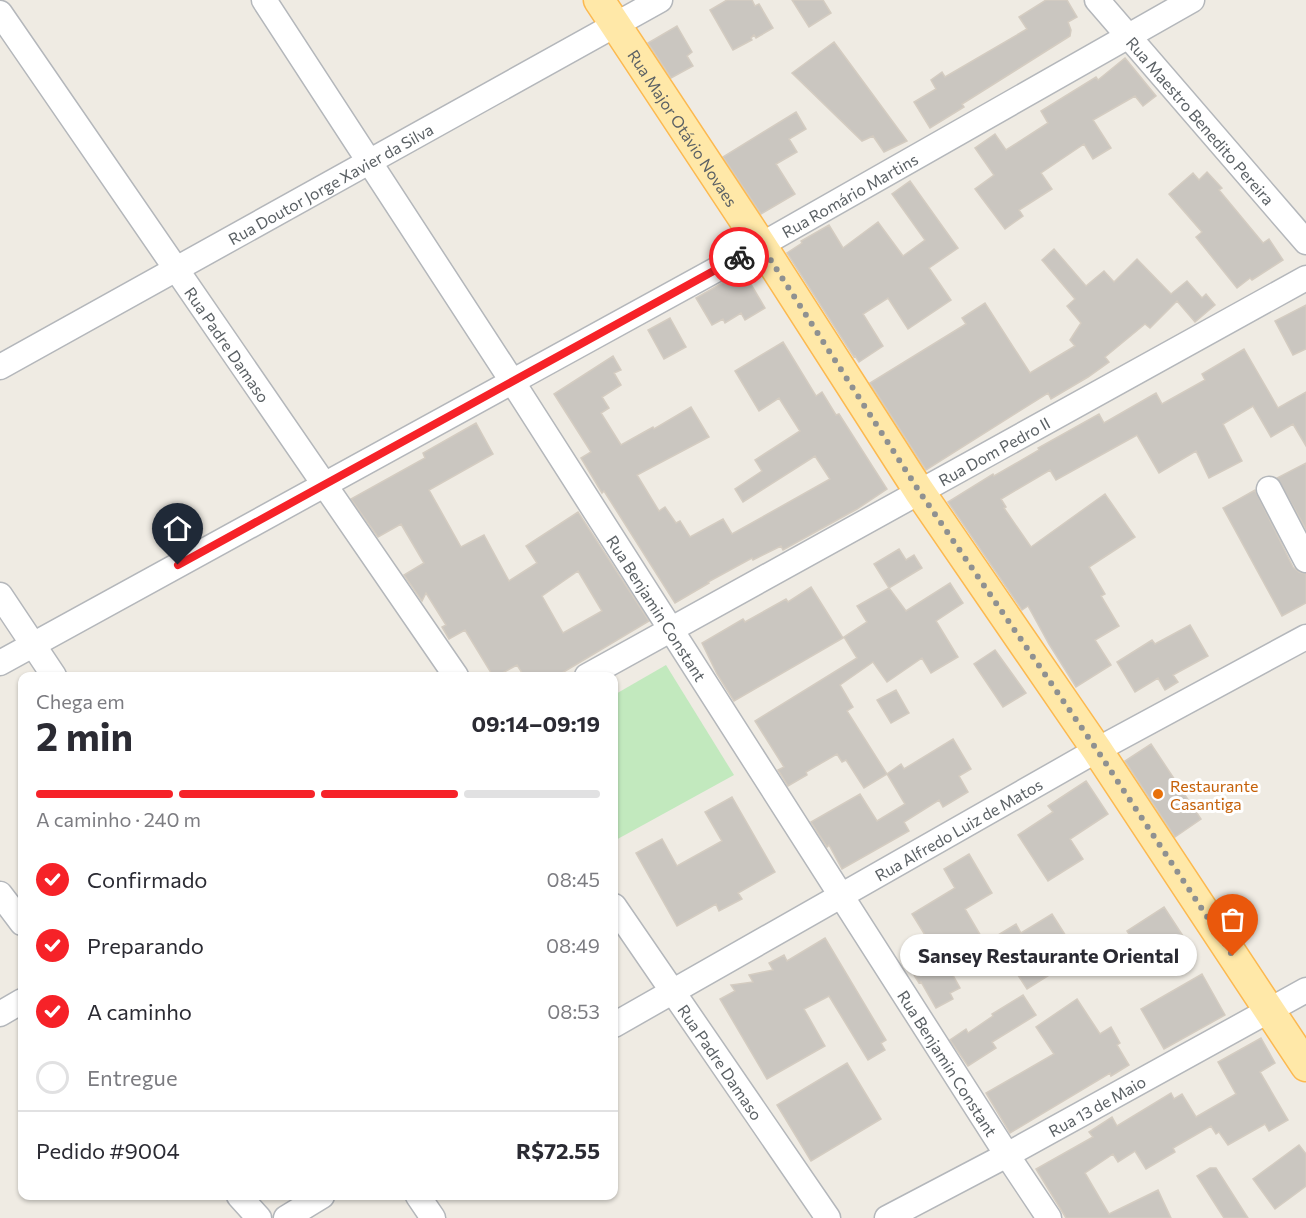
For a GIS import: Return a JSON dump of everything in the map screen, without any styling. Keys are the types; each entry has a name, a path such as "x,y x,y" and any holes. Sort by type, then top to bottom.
{"main road":[{"name":"Rua Major Otávio Novaes","path":"599,0 761,245 919,491 1097,750 1306,1066"}],"street":[{"path":"0,4 5,0"},
{"name":"Rua Benjamin Constant","path":"264,0 512,381 1049,1218"},
{"name":"Rua Doutor Jorge Xavier da Silva","path":"0,367 660,0"},
{"name":"Rua Maestro Benedito Pereira","path":"1097,0 1306,242"},
{"name":"Rua Romário Martins","path":"0,663 761,245 1192,0"},
{"name":"Rua Padre Damaso","path":"0,13 453,672"},
{"name":"Rua Dom Pedro II","path":"594,672 1306,278"},
{"path":"1269,489 1306,560"},
{"path":"0,595 51,672"},
{"name":"Rua Alfredo Luiz de Matos","path":"618,1024 1097,750 1306,637"},
{"path":"0,894 18,918"},
{"name":"Rua Padre Damaso","path":"618,912 828,1218"},
{"name":"Rua 13 de Maio","path":"887,1218 1007,1155 1306,990"},
{"path":"0,1014 18,1003"},
{"path":"242,1200 258,1218"},
{"path":"286,1218 315,1200"},
{"path":"421,1200 433,1218"}],"green space":[{"path":"666,665 734,775 618,839 618,693"}],"building":[{"path":"727,0 752,0 755,6 759,4 773,28 756,38 754,35 752,40 733,50 710,10"},
{"path":"792,0 823,0 831,13 809,27"},
{"path":"1046,0 1067,0 1077,17 1068,22 1071,30 1070,36 962,104 964,107 930,128 914,102 936,89 931,80 942,72 945,77 1027,29 1019,17"},
{"path":"677,26 692,52 687,56 693,66 671,78 648,43"},
{"path":"834,42 907,141 884,152 873,136 862,141 792,73"},
{"path":"1125,58 1156,96 1143,106 1135,96 1093,120 1111,148 1093,159 1084,144 1041,173 1052,189 1019,210 1023,216 1005,229 975,189 994,175 975,148 995,134 1006,150 1048,123 1041,111 1096,77 1098,80"},
{"path":"796,112 806,129 789,139 797,152 776,164 795,194 761,214 723,157"},
{"path":"1207,172 1222,188 1219,190 1263,243 1269,239 1283,260 1237,288 1196,237 1202,232 1169,194 1193,173 1199,180"},
{"path":"910,181 958,248 929,268 951,300 908,329 888,298 863,314 883,346 859,362 787,253 802,243 801,241 829,225 843,248 878,222 903,256 925,240 892,194"},
{"path":"1054,249 1086,286 1104,271 1114,282 1137,259 1171,294 1187,281 1202,298 1206,294 1215,305 1195,322 1177,301 1150,328 1145,324 1105,357 1109,362 1088,377 1051,399 1048,393 926,470 870,383 966,324 962,318 985,303 1030,373 1075,346 1070,340 1081,323 1067,306 1075,299 1042,260"},
{"path":"743,271 765,308 745,320 741,313 725,323 723,319 712,325 696,298"},
{"path":"1306,305 1306,349 1293,355 1275,321"},
{"path":"670,318 686,347 664,359 648,330"},
{"path":"783,342 816,396 822,392 836,415 839,414 887,489 857,509 783,550 781,546 753,560 752,558 675,603 581,458 591,452 554,394 613,356 621,370 614,373 621,385 602,397 609,408 601,413 621,445 691,407 709,437 637,475 659,511 665,507 676,523 680,521 690,537 723,519 732,534 830,479 815,456 743,502 735,489 762,471 755,460 800,431 779,398 759,411 735,371"},
{"path":"1244,349 1278,408 1306,392 1306,446 1293,424 1271,437 1253,406 1223,424 1242,461 1209,478 1196,451 1159,473 1137,435 1056,480 1050,470 1001,499 1006,507 1004,508 1031,547 1105,494 1135,537 1089,567 1105,594 1101,596 1119,626 1095,640 1111,665 1076,687 1028,606 1022,610 948,502 1099,414 1104,423 1156,393 1162,404 1205,380 1202,374"},
{"path":"476,423 493,454 429,490 461,547 484,535 509,581 537,563 526,546 578,512 649,621 564,672 521,672 517,665 504,672 491,672 465,630 449,639 442,627 446,625 426,593 422,601 404,575 424,563 401,524 378,537 351,499 425,458 423,453","holes":["578,571 602,611 563,633 542,596"]},
{"path":"1306,463 1306,529 1277,478"},
{"path":"1255,490 1293,567 1306,574 1306,603 1282,616 1223,508"},
{"path":"899,549 906,560 914,555 922,568 889,588 874,564"},
{"path":"950,583 963,603 936,621 958,657 931,673 922,658 887,682 873,662 840,685 853,707 847,711 887,774 864,788 846,760 842,762 837,754 806,772 807,775 788,786 778,770 784,767 755,721 857,658 844,637 867,622 857,606 889,588 906,611"},
{"path":"811,587 843,638 734,701 717,674 702,643 743,619 745,622 786,599 788,602"},
{"path":"1190,625 1208,656 1173,675 1178,682 1165,690 1158,678 1135,692 1117,662 1152,640 1155,644"},
{"path":"995,650 1026,693 1003,707 974,664"},
{"path":"896,690 909,713 891,723 877,700"},
{"path":"953,739 971,769 959,776 968,792 943,807 939,800 904,822 909,831 842,869 829,845 827,847 811,822 860,794 877,821 905,804 887,774 901,764 904,769"},
{"name":"Restaurante Casantiga","path":"1151,744 1201,819 1175,837 1125,761"},
{"path":"1086,781 1108,814 1070,839 1083,859 1048,881 1018,835 1053,812 1048,806"},
{"path":"732,797 775,872 738,893 742,899 719,911 716,904 677,926 636,853 662,839 677,866 722,841 705,812"},
{"path":"969,854 992,893 965,909 985,943 1016,924 1021,933 1052,914 1071,944 1066,946 1068,950 1062,954 1067,964 1027,989 1012,966 1001,972 984,946 949,968 960,988 950,993 953,999 936,1008 904,959 930,943 912,914 955,888 944,869"},
{"path":"1164,907 1185,939 1147,963 1127,931"},
{"path":"825,938 886,1040 881,1043 885,1050 868,1060 829,996 804,1009 825,1046 767,1079 720,999 735,991 731,985 753,982 749,975 773,970 769,963 784,955 787,961"},
{"path":"1202,974 1225,1015 1164,1049 1141,1009"},
{"path":"1023,995 1036,1015 992,1042 996,1048 968,1066 950,1040 966,1029 968,1033 993,1016 992,1014"},
{"path":"1077,999 1100,1034 1111,1027 1120,1043 1117,1045 1129,1065 1111,1076 1110,1073 1010,1133 986,1093 1054,1054 1036,1027"},
{"path":"1261,1038 1275,1063 1260,1072 1288,1120 1269,1131 1265,1124 1228,1145 1219,1132 1216,1134 1211,1126 1173,1148 1175,1152 1146,1169 1135,1151 1118,1162 1113,1154 1085,1173 1109,1214 1158,1190 1171,1218 1066,1218 1036,1169 1093,1137 1089,1132 1112,1117 1117,1126 1171,1093 1174,1099 1182,1094 1196,1117 1236,1094 1218,1062"},
{"path":"847,1063 881,1119 811,1161 777,1105"},
{"path":"1299,1145 1306,1154 1306,1186 1275,1209 1253,1179"},
{"path":"1210,1168 1216,1168 1248,1218 1224,1218 1197,1176"}],"way so far":[{"path":"739,257 761,245 919,491 1097,750 1233,956"}],"place":[{"name":"Restaurante Casantiga","path":"1158,794"},
{"name":"Sansey Restaurante Oriental","path":"1233,956"}],"route":[{"path":"178,565 739,257"}]}
